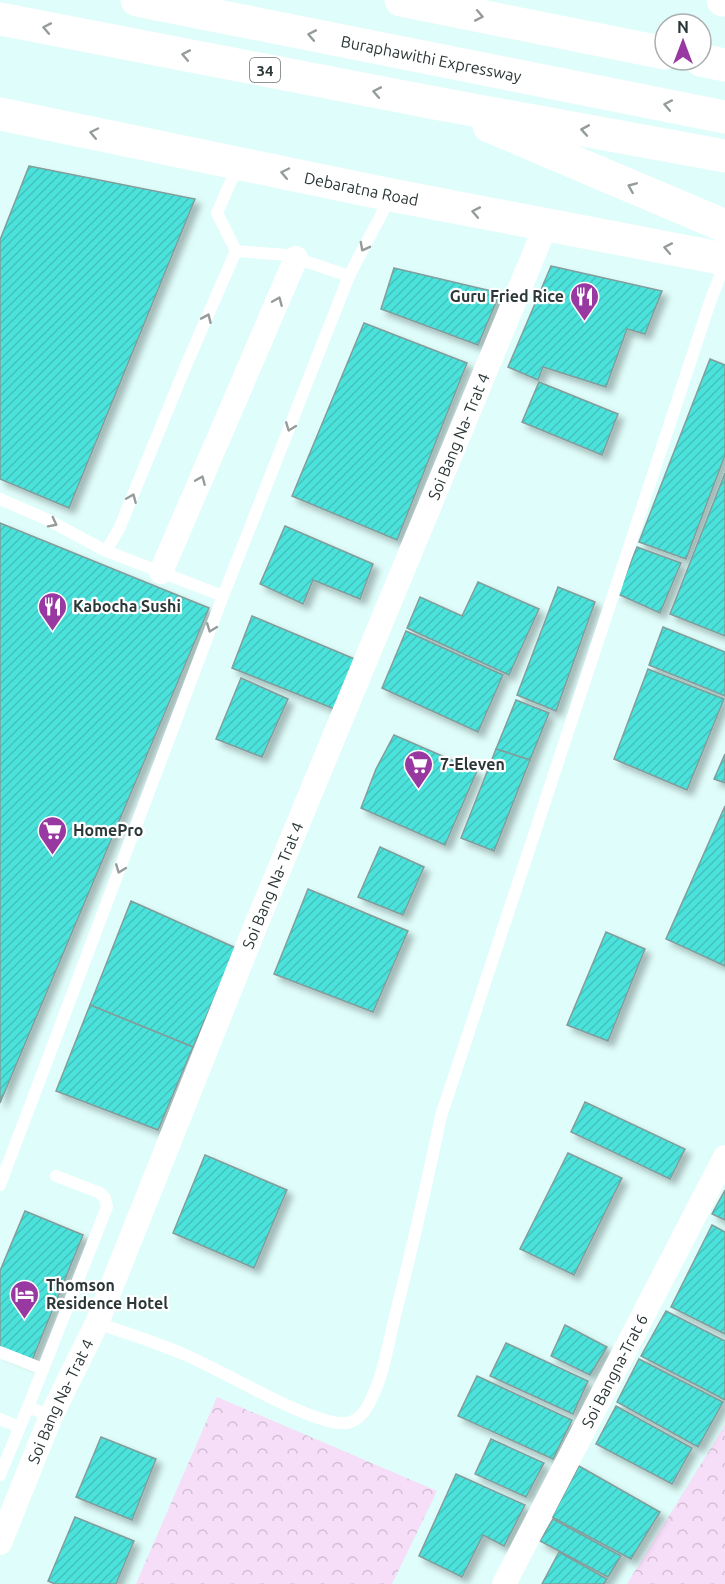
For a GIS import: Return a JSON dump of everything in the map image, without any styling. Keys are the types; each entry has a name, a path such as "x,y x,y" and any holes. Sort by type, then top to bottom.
{"main road":[{"name":"Buraphawithi Expressway","path":"137,0 725,117"},
{"path":"401,0 653,51"},
{"name":"34","path":"0,19 725,156"},
{"path":"435,103 725,226"},
{"name":"Debaratna Road","path":"0,114 725,261"}],"street":[{"name":"Soi Bang Na- Trat 4","path":"0,1543 51,1416 97,1323 252,936 546,225"},
{"path":"161,572 296,258"},
{"name":"Soi Bangna-Trat 6","path":"504,1584 725,1157"}],"lane":[{"path":"236,251 217,213 239,163"},
{"path":"0,1185 223,596 349,276 391,195"},
{"path":"236,251 287,255 349,276"},
{"path":"106,551 119,529 236,251"},
{"path":"97,1323 185,1354 300,1411 321,1418 347,1423 361,1416 365,1411 375,1392 388,1347 441,1116 725,261"},
{"path":"0,499 46,519 106,551 223,596"},
{"path":"0,1475 107,1207 105,1198 100,1193 56,1176"},
{"path":"0,1352 43,1369"},
{"path":"28,1407 51,1416"},
{"path":"0,1419 19,1427"}],"green space":[{"path":"217,1397 437,1491 392,1584 136,1584"},
{"path":"725,1425 725,1584 627,1584"}],"building":[{"path":"29,166 195,199 69,508 0,479 0,240"},
{"path":"551,266 662,291 645,334 627,329 606,387 543,367 538,380 508,367"},
{"path":"394,268 500,293 478,345 381,309"},
{"path":"364,323 467,363 397,540 292,496"},
{"path":"710,359 725,365 725,455 686,559 639,542"},
{"path":"539,382 618,414 602,455 522,422"},
{"path":"725,473 725,636 670,614"},
{"name":"HomePro","path":"0,523 209,608 0,1103"},
{"path":"285,526 373,564 360,599 313,580 303,604 260,584"},
{"path":"637,547 681,563 660,613 618,594"},
{"path":"478,582 539,609 509,675 407,628 420,597 462,616"},
{"path":"558,587 595,602 556,711 517,695"},
{"path":"252,616 357,660 337,710 232,668"},
{"path":"663,627 725,652 725,696 649,665"},
{"path":"406,631 503,675 478,732 382,688"},
{"path":"648,669 724,699 687,790 614,759"},
{"path":"241,678 288,699 262,757 216,739"},
{"path":"516,700 549,713 530,760 496,749"},
{"name":"7-Eleven","path":"394,735 477,771 445,845 361,808 376,769"},
{"path":"496,749 530,760 494,851 461,838"},
{"path":"725,754 725,783 714,779"},
{"path":"725,806 725,966 666,939"},
{"path":"380,847 424,867 403,915 358,897"},
{"path":"308,889 408,931 373,1012 274,974"},
{"path":"131,901 236,948 193,1047 90,1005"},
{"path":"606,932 645,949 608,1041 567,1025"},
{"path":"90,1005 193,1047 158,1130 56,1091"},
{"path":"585,1102 685,1149 670,1179 571,1132"},
{"path":"568,1153 622,1178 574,1275 520,1249"},
{"path":"205,1155 287,1190 254,1268 173,1233"},
{"path":"725,1190 725,1220 712,1214"},
{"path":"25,1211 83,1235 31,1363 0,1350 0,1271"},
{"path":"712,1225 725,1232 725,1334 671,1307"},
{"path":"666,1311 725,1341 725,1400 641,1356"},
{"path":"565,1325 607,1347 590,1375 551,1356"},
{"path":"506,1343 588,1381 573,1414 490,1376"},
{"path":"639,1359 723,1402 698,1447 617,1402"},
{"path":"477,1376 572,1420 553,1459 458,1416"},
{"path":"616,1406 692,1448 672,1484 596,1444"},
{"path":"101,1437 156,1459 132,1520 76,1497"},
{"path":"491,1439 544,1463 526,1497 475,1474"},
{"path":"579,1466 660,1512 631,1559 552,1517"},
{"path":"456,1474 525,1505 504,1546 483,1535 462,1577 419,1556"},
{"path":"75,1517 134,1541 116,1584 55,1584 48,1581"},
{"path":"553,1519 621,1556 608,1577 540,1541"},
{"path":"559,1552 607,1579 604,1584 542,1584"}],"place":[{"name":"Guru Fried Rice","path":"585,322"},
{"name":"Kabocha Sushi","path":"52,632"},
{"name":"7-Eleven","path":"419,790"},
{"name":"HomePro","path":"52,856"},
{"name":"Thomson Residence Hotel","path":"25,1320"}]}
